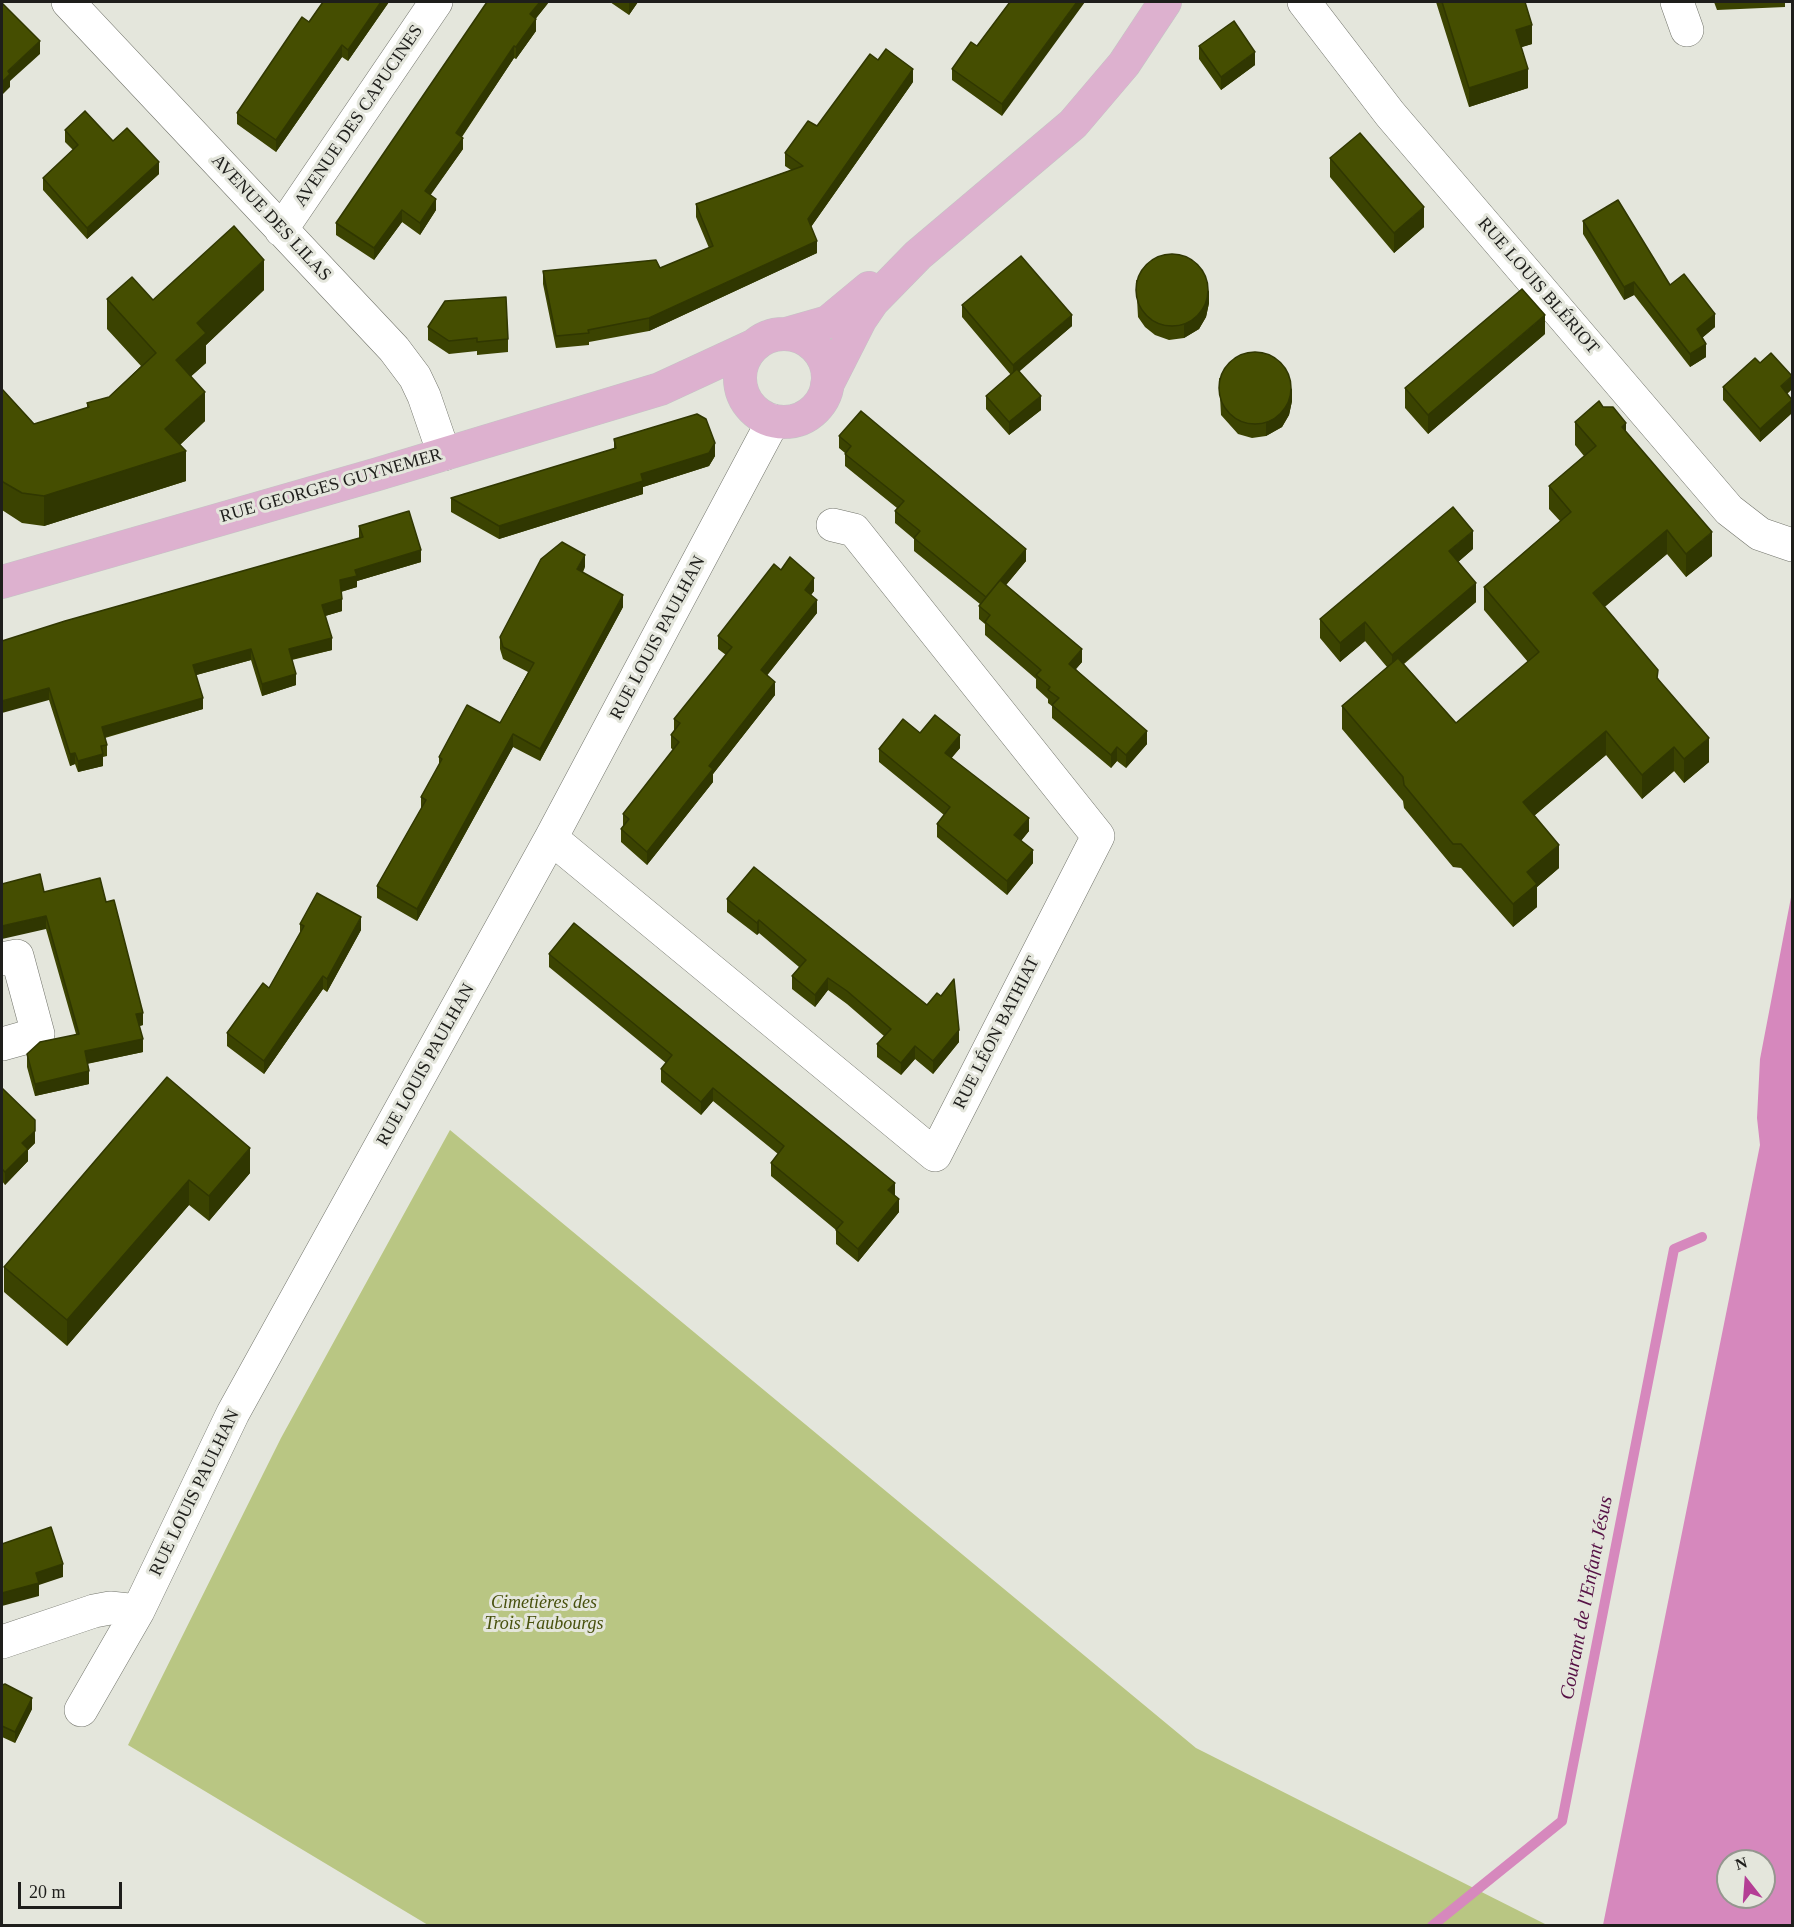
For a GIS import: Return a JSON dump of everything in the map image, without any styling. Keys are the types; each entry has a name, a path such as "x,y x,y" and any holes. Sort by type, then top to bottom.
{"main road":[{"path":"918,255 875,283 828,322 772,336 753,346 744,358 740,372 742,393 761,413 795,421 808,414 823,399 827,385 867,310 918,255 1072,124 1124,64 1163,2"},
{"path":"786,334 807,341 818,351 825,363 827,385"},
{"name":"RUE GEORGES GUYNEMER","path":"2,582 660,389 753,346"},
{"name":"RUE GEORGES GUYNEMER","path":"660,389 706,390 727,395 761,413"}],"street":[{"name":"AVENUE DES LILAS","path":"68,2 404,361 424,396 444,454"},
{"name":"AVENUE DES CAPUCINES","path":"281,230 436,2"},
{"name":"RUE LOUIS BLÉRIOT","path":"1304,2 1390,114 1729,510 1760,534 1792,545"},
{"name":"RUE LOUIS PAULHAN","path":"81,1710 138,1611 233,1413 551,838 761,413"},
{"name":"RUE LÉON BATHIAT","path":"551,838 935,1155 1098,836 854,530 833,525"},
{"path":"2,959 16,956 38,1034 2,1044"},
{"path":"2,1642 94,1611 110,1608 138,1611"}],"green space":[{"name":"Cimetières des Trois Faubourgs","path":"450,1130 1196,1748 1547,1925 428,1925 128,1745 281,1438"}],"shaded area":[{"path":"1792,892 1792,1925 1603,1925 1760,1145 1757,1118 1760,1059"}],"building":[{"path":"323,2 381,2 348,50 342,45 276,140 237,113 302,17 309,22"},
{"path":"487,2 540,2 530,14 536,19 516,47 514,46 456,133 463,138 425,191 436,199 420,223 402,210 374,248 336,223"},
{"path":"1010,2 1077,2 1002,104 952,69 971,42 977,46"},
{"path":"1442,2 1525,2 1532,25 1516,30 1528,69 1469,88"},
{"path":"2,3 40,41 8,71 10,74 2,82"},
{"path":"1234,21 1255,52 1221,77 1199,46"},
{"path":"886,49 913,69 808,219 817,241 649,318 588,330 589,333 556,336 543,271 656,260 660,268 713,246 696,204 803,166 785,153 808,121 817,126 870,54 878,60"},
{"path":"85,111 113,141 127,128 159,162 87,228 43,178 78,145 65,130"},
{"path":"1360,133 1424,207 1394,233 1330,158"},
{"path":"1618,200 1670,285 1684,274 1715,314 1697,329 1706,344 1690,354 1634,282 1624,287 1583,221"},
{"path":"234,226 264,260 197,323 206,333 176,360 205,392 165,429 186,451 44,496 22,493 3,482 2,389 34,424 89,407 87,403 109,397 156,353 107,299 132,277 153,300"},
{"path":"1179,254 1198,264 1206,276 1208,290 1206,304 1198,316 1186,324 1165,326 1146,316 1138,304 1136,283 1146,264 1158,256"},
{"path":"1021,256 1072,315 1013,365 962,305"},
{"path":"1522,289 1545,315 1428,415 1405,388"},
{"path":"506,297 508,339 477,342 477,338 449,341 428,327 445,301"},
{"path":"1262,352 1281,362 1289,374 1291,388 1289,402 1281,414 1269,422 1248,424 1229,414 1221,402 1219,381 1229,362 1241,354"},
{"path":"1771,353 1792,376 1781,386 1792,400 1760,429 1723,387 1755,358 1760,363"},
{"path":"1017,369 1041,396 1009,422 986,396"},
{"path":"1599,401 1603,407 1613,407 1626,423 1622,427 1712,532 1686,554 1667,530 1593,593 1658,670 1657,678 1709,738 1684,759 1674,747 1642,775 1606,731 1523,802 1559,845 1527,872 1537,884 1513,904 1461,844 1453,844 1404,785 1403,777 1342,706 1398,658 1456,723 1539,652 1484,587 1571,512 1549,486 1596,446 1575,422"},
{"path":"861,411 1026,549 986,597 914,538 920,531 895,511 904,501 845,454 851,446 839,436"},
{"path":"697,414 706,419 715,443 709,453 641,474 643,481 499,526 451,498 616,448 614,439"},
{"path":"1453,507 1473,531 1449,551 1476,583 1392,655 1365,622 1340,643 1320,619"},
{"path":"409,511 421,550 355,570 357,576 340,580 342,599 322,605 332,638 289,649 296,674 262,684 251,649 193,665 203,698 102,727 107,745 101,746 103,754 78,761 75,753 70,754 49,688 2,701 2,641 363,537 359,526"},
{"path":"562,542 585,555 577,569 623,595 540,749 513,734 417,909 377,886 426,800 421,797 467,705 500,723 534,663 503,647 500,637 541,559"},
{"path":"790,557 814,578 805,590 817,600 761,670 775,682 709,766 713,769 647,852 621,829 629,819 623,814 679,742 671,735 680,723 674,719 732,647 718,636 774,564 781,570"},
{"path":"1000,580 1082,649 1069,664 1147,731 1126,755 1117,747 1111,755 1052,705 1059,698 1048,690 1050,687 1036,675 1041,670 985,622 990,615 979,606"},
{"path":"935,715 960,735 945,753 1029,818 1014,835 1033,850 1007,881 937,824 950,807 879,749 903,719 920,733"},
{"path":"754,867 927,1005 937,993 941,996 954,979 959,1030 933,1061 915,1046 901,1063 877,1044 891,1029 847,991 828,978 815,995 792,976 806,960 759,920 757,923 727,899"},
{"path":"40,874 44,892 100,878 106,902 114,900 143,1013 136,1014 143,1039 85,1051 89,1071 35,1084 27,1054 40,1042 79,1034 46,916 2,926 2,884"},
{"path":"317,893 361,917 327,979 323,976 264,1061 227,1033 263,983 269,988 304,926 300,924"},
{"path":"574,923 895,1183 888,1190 899,1199 858,1249 836,1230 843,1222 771,1163 784,1146 713,1088 701,1102 661,1069 672,1055 549,954"},
{"path":"167,1077 250,1148 209,1196 189,1180 67,1320 4,1267"},
{"path":"2,1088 35,1120 35,1131 22,1143 28,1149 5,1172 2,1169"},
{"path":"51,1527 63,1564 36,1573 39,1583 2,1593 2,1544"},
{"path":"5,1684 32,1698 15,1732 2,1726 2,1685"}],"waterway":[{"name":"Courant de l'Enfant Jésus","path":"1432,1926 1562,1821 1674,1249 1702,1237"}]}
